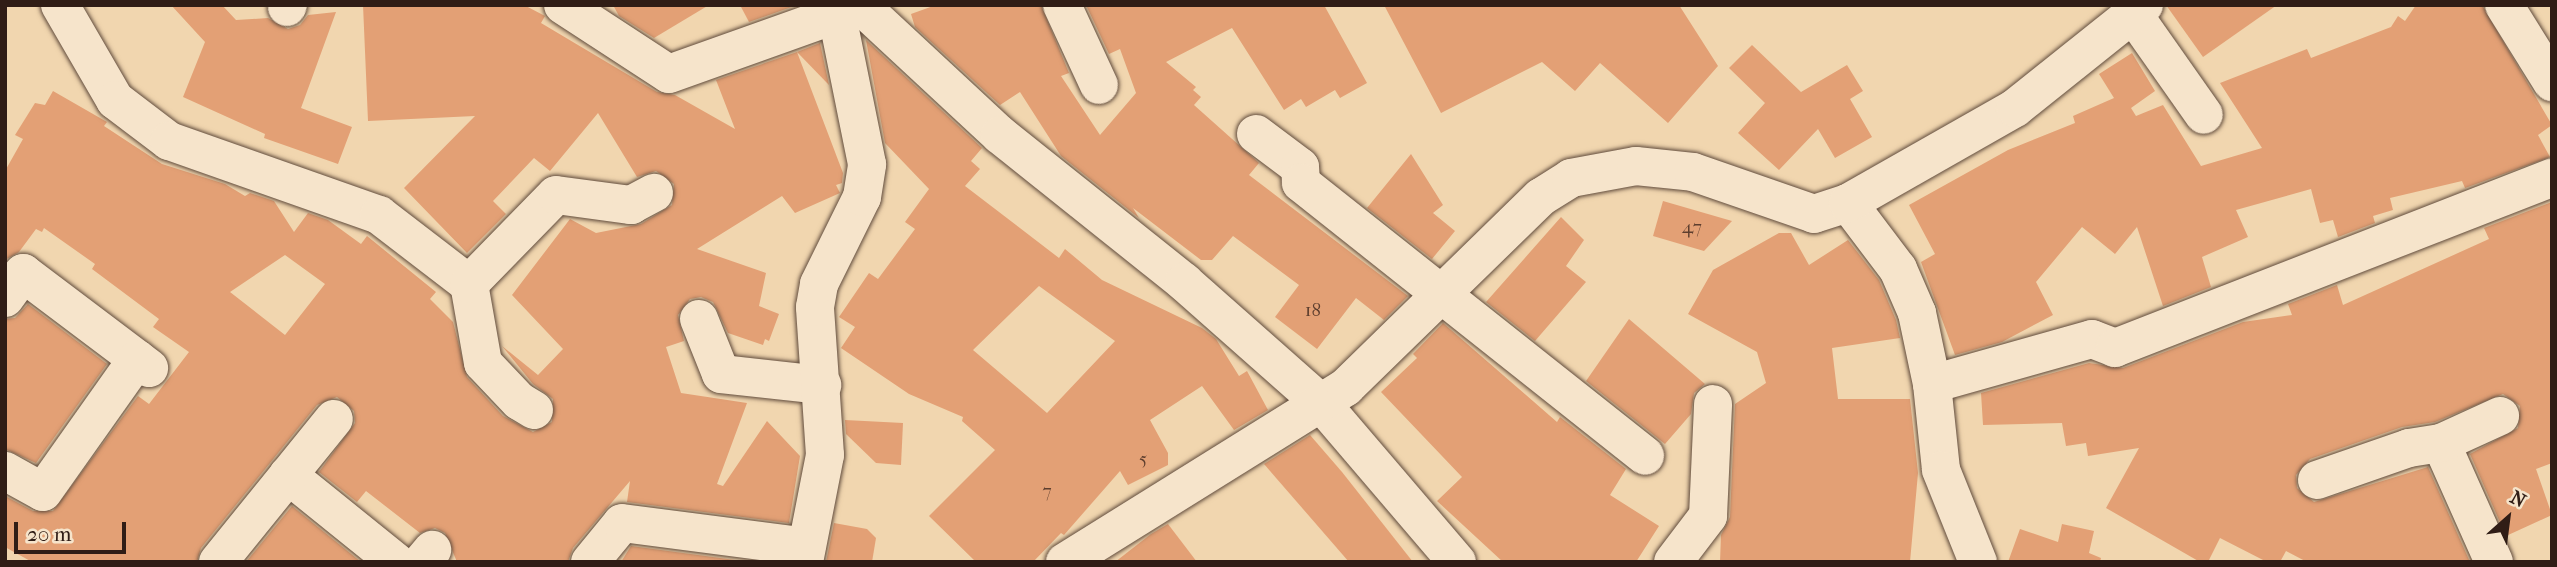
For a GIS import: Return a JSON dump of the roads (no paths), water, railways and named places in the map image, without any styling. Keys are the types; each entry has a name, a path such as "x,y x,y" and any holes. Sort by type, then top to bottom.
{"street":[{"path":"60,5 115,100 169,141 379,215 469,284 483,363 519,401 534,410"},
{"path":"563,5 669,74 843,8"},
{"path":"1062,5 1099,85"},
{"path":"2504,5 2552,82"},
{"path":"590,562 622,523 805,555 825,455 815,307 818,284 862,197 867,164 843,8"},
{"path":"843,8 1184,282 1322,404 1457,562"},
{"path":"1065,562 1346,387 1541,197 1571,178 1636,166 1693,172 1814,214 1848,203 2015,108 2139,10 2204,115"},
{"path":"1256,134 1300,167 1301,183 1645,456"},
{"path":"1932,384 2092,339 2115,348 2552,178"},
{"path":"469,284 556,195 631,205 654,192"},
{"path":"1848,203 1898,269 1917,313 1932,384 1941,470 1978,562"},
{"path":"5,298 23,273 143,363 43,492 5,471"},
{"path":"699,319 721,374 822,385"},
{"path":"1673,562 1708,516 1713,404"},
{"path":"2317,480 2410,448 2441,443 2500,416"},
{"path":"218,562 334,419"},
{"path":"2441,443 2494,562"},
{"path":"288,475 396,562"}]}
